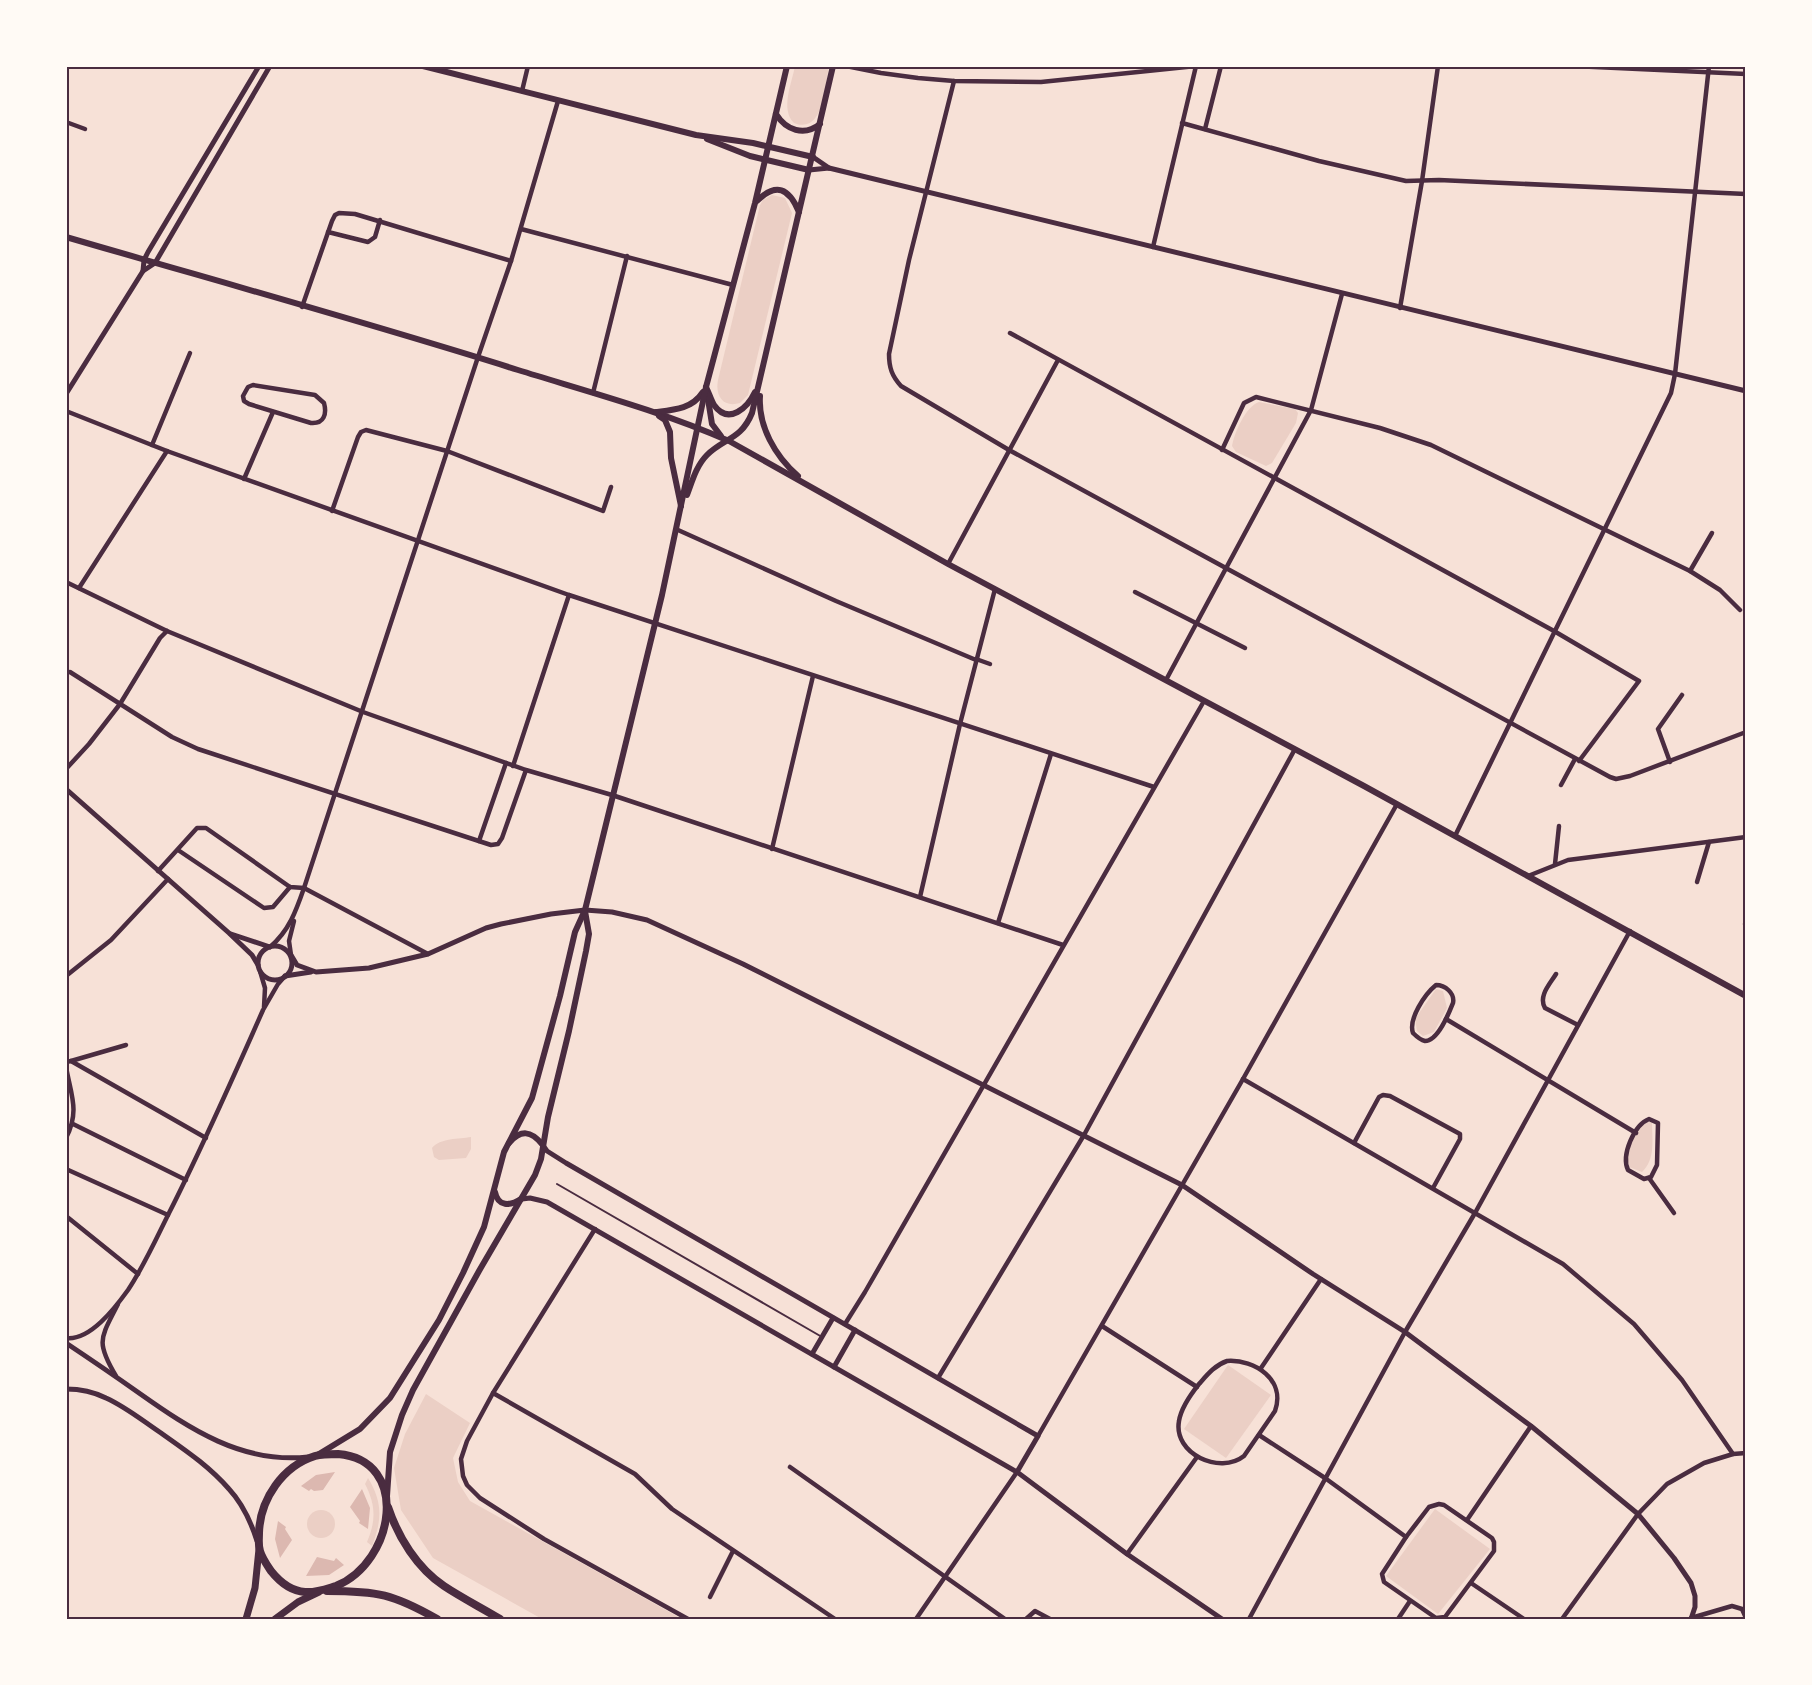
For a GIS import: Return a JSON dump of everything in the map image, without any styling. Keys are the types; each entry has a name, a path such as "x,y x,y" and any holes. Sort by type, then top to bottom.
{"highway":[{"path":"437,1619 395,1597 376,1592 306,1592 285,1585 266,1564 259,1549 261,1517 272,1489 291,1469 316,1456 345,1455 363,1462 378,1478 399,1533 428,1572 443,1586 500,1619"},
{"path":"322,1591 349,1579 372,1557 384,1530 386,1502"}],"main road":[{"path":"423,66 696,135 769,146 813,157"},
{"path":"316,1456 374,1417 390,1398 439,1320 484,1227 505,1148 531,1098 560,996 575,932 585,910 678,530 706,387 766,160 787,66"},
{"path":"682,509 696,472 704,458 711,451 729,441 749,421 761,380 834,66"},
{"path":"776,114 783,124 802,131 813,129 820,124"},
{"path":"696,135 766,160 809,170"},
{"path":"755,203 766,192 781,190 794,200 800,213"},
{"path":"66,237 478,357 654,412 729,441 948,564 1397,804 1746,996"},
{"path":"706,387 718,410 734,414 749,404 761,380"},
{"path":"761,380 760,410 768,436 791,470 807,484"},
{"path":"654,412 675,410 692,404 701,396 706,387"},
{"path":"706,387 711,424 729,441"},
{"path":"654,412 669,426 671,458 682,509"},
{"path":"386,1502 390,1452 402,1414 413,1390 522,1199 541,1159 542,1144 586,951 588,934 585,910"},
{"path":"1729,988 1746,1001"},
{"path":"505,1148 513,1138 525,1132 532,1134 542,1144"},
{"path":"495,1182 495,1195 500,1202 508,1205 522,1199"},
{"path":"246,1619 255,1588 259,1549"},
{"path":"275,1619 298,1602 322,1591"}],"street":[{"path":"143,271 144,260 259,66"},
{"path":"66,394 143,271 155,263 270,66"},
{"path":"522,91 528,66"},
{"path":"846,66 881,74 954,81 1041,82 1196,66 1153,247"},
{"path":"1205,129 1221,66"},
{"path":"1400,308 1422,181 1438,66"},
{"path":"1573,66 1708,69 1746,74"},
{"path":"1455,836 1671,393 1696,192 1708,69"},
{"path":"954,81 889,354 889,367 894,378 910,393 1009,450 1610,777 1630,776 1746,732"},
{"path":"117,1378 104,1356 103,1335 121,1299 138,1274 186,1180 263,1010 278,984 291,969 289,941 299,904 511,261 558,101"},
{"path":"66,122 85,129"},
{"path":"1182,123 1319,161 1406,181 1746,194"},
{"path":"212,145 220,150"},
{"path":"813,157 829,168"},
{"path":"809,170 829,168 1400,308 1745,389"},
{"path":"302,307 328,232 335,215 339,213 380,220 511,261"},
{"path":"328,232 368,242 375,237 380,220"},
{"path":"521,229 733,285"},
{"path":"592,393 627,256"},
{"path":"1166,680 1311,410 1342,294"},
{"path":"1010,333 1554,631 1639,681 1577,760 1561,785"},
{"path":"152,445 190,353"},
{"path":"948,564 1058,360"},
{"path":"253,385 315,395 321,398 325,406 325,415 317,424 273,412 244,401 243,396 248,387 253,385"},
{"path":"1222,450 1244,404 1252,398 1260,397 1404,435 1431,445 1690,571 1720,590 1740,610"},
{"path":"66,411 167,451 569,595 1154,787"},
{"path":"244,479 273,412"},
{"path":"332,511 361,432 371,431 447,451 603,511 611,487"},
{"path":"79,588 167,451"},
{"path":"678,530 836,601 990,664"},
{"path":"1690,571 1712,533"},
{"path":"66,582 167,631 363,712 526,770 612,795 1063,945"},
{"path":"920,897 960,724 995,589"},
{"path":"1135,592 1245,648"},
{"path":"513,765 569,595"},
{"path":"66,769 120,704 160,638 167,631"},
{"path":"70,672 172,737 198,749 494,846 502,838 526,770"},
{"path":"771,849 813,676"},
{"path":"1670,762 1658,729 1682,695"},
{"path":"845,1324 1204,701"},
{"path":"938,1378 1084,1135 1295,749"},
{"path":"998,923 1051,754"},
{"path":"479,841 506,763"},
{"path":"66,789 229,933 252,955 264,975 274,979 316,972 369,968 428,954 486,928 551,914 585,910 622,913 662,926 818,1000 1182,1185 1321,1279 1405,1332 1532,1426 1638,1514 1674,1558 1690,1583 1695,1596 1695,1607 1691,1619"},
{"path":"916,1619 1017,1472 1243,1079 1397,804"},
{"path":"1555,864 1559,826"},
{"path":"158,871 197,828 201,827 290,887 304,888 428,954"},
{"path":"1528,876 1568,860 1746,837"},
{"path":"1697,882 1709,842"},
{"path":"178,850 264,908 273,907 290,887"},
{"path":"66,976 111,939 168,879"},
{"path":"263,1010 265,988 259,968 260,956 286,930 299,904"},
{"path":"1249,1619 1405,1332 1475,1213 1630,931"},
{"path":"229,933 270,947 284,948 297,965 316,972"},
{"path":"1556,974 1542,997 1542,1004 1545,1008 1578,1025"},
{"path":"1436,985 1454,996 1446,1019 1438,1033 1429,1040 1421,1040 1412,1030 1411,1024 1420,1006 1436,985"},
{"path":"1446,1019 1636,1132"},
{"path":"68,1061 126,1045"},
{"path":"68,1061 206,1138"},
{"path":"66,1067 74,1110 73,1124 66,1138"},
{"path":"1243,1079 1563,1264 1634,1324 1682,1380 1733,1454"},
{"path":"1354,1143 1379,1097 1383,1095 1390,1096 1460,1134 1460,1139 1433,1188"},
{"path":"1649,1119 1658,1124 1657,1165 1649,1178 1641,1178 1626,1167 1625,1158 1636,1132 1649,1119"},
{"path":"73,1124 186,1180"},
{"path":"542,1144 566,1163 1038,1436"},
{"path":"66,1169 168,1215"},
{"path":"1649,1178 1674,1213"},
{"path":"522,1199 530,1198 547,1202 1017,1472 1127,1554 1222,1619"},
{"path":"66,1216 138,1274"},
{"path":"595,1229 493,1393 467,1441 461,1459 463,1476 472,1491 544,1539 688,1619"},
{"path":"1260,1368 1321,1279"},
{"path":"66,1338 86,1335 121,1299"},
{"path":"812,1354 833,1318"},
{"path":"1102,1326 1197,1387"},
{"path":"834,1367 855,1330"},
{"path":"66,1343 189,1427 237,1450 284,1458 316,1456"},
{"path":"1235,1360 1260,1368 1272,1381 1278,1396 1278,1403 1259,1435 1244,1456 1232,1463 1214,1463 1197,1457 1181,1436 1178,1421 1197,1387 1215,1367 1227,1361 1235,1360"},
{"path":"66,1389 85,1390 115,1402 203,1464 236,1498 254,1531 259,1549"},
{"path":"493,1393 622,1466 672,1509 835,1619"},
{"path":"1467,1520 1532,1426"},
{"path":"1259,1435 1325,1478 1406,1537"},
{"path":"1562,1619 1638,1514 1667,1484 1704,1463 1733,1454 1746,1454"},
{"path":"1127,1554 1197,1457"},
{"path":"790,1467 1005,1619"},
{"path":"1434,1505 1444,1505 1467,1520 1494,1542 1494,1551 1445,1617 1431,1616 1384,1582 1382,1574 1406,1537 1429,1508 1434,1505"},
{"path":"710,1597 734,1551"},
{"path":"1471,1583 1524,1619"},
{"path":"1398,1619 1410,1601"},
{"path":"1691,1619 1732,1606 1742,1609 1746,1618"},
{"path":"1026,1619 1035,1611 1050,1619"}],"lane":[{"path":"557,1184 822,1337"}],"shaded area":[{"path":"795,66 829,66 821,106 812,122 804,125 794,123 788,111 788,96"},
{"path":"772,195 785,198 792,213 748,395 740,403 729,404 719,396 718,380 760,205 763,200"},
{"path":"1259,402 1295,409 1298,413 1296,423 1272,463 1266,466 1236,452 1232,446 1245,414"},
{"path":"1436,989 1443,991 1447,1008 1434,1032 1423,1036 1417,1031 1415,1019"},
{"path":"1645,1122 1652,1122 1652,1148 1649,1161 1642,1172 1629,1167 1628,1153 1631,1143"},
{"path":"471,1137 471,1149 466,1158 439,1160 434,1157 432,1148 440,1142"},
{"path":"1228,1365 1271,1395 1226,1458 1184,1429"},
{"path":"426,1394 470,1423 453,1458 458,1482 470,1501 682,1619 542,1619 433,1558 401,1510 394,1468 405,1434"},
{"path":"335,1472 323,1490 311,1489 309,1491 301,1486 316,1475"},
{"path":"368,1478 376,1496 379,1512 378,1528 372,1546 367,1542 372,1527 373,1513 373,1506 365,1484"},
{"path":"362,1489 370,1508 368,1529 359,1523 360,1521 350,1507"},
{"path":"1435,1509 1490,1549 1438,1614 1386,1576"},
{"path":"321,1510 331,1514 335,1524 331,1534 321,1538 311,1534 307,1524 311,1514"},
{"path":"278,1521 286,1527 292,1540 280,1558 275,1539"},
{"path":"317,1557 334,1561 336,1558 344,1565 329,1575 306,1576"}]}
